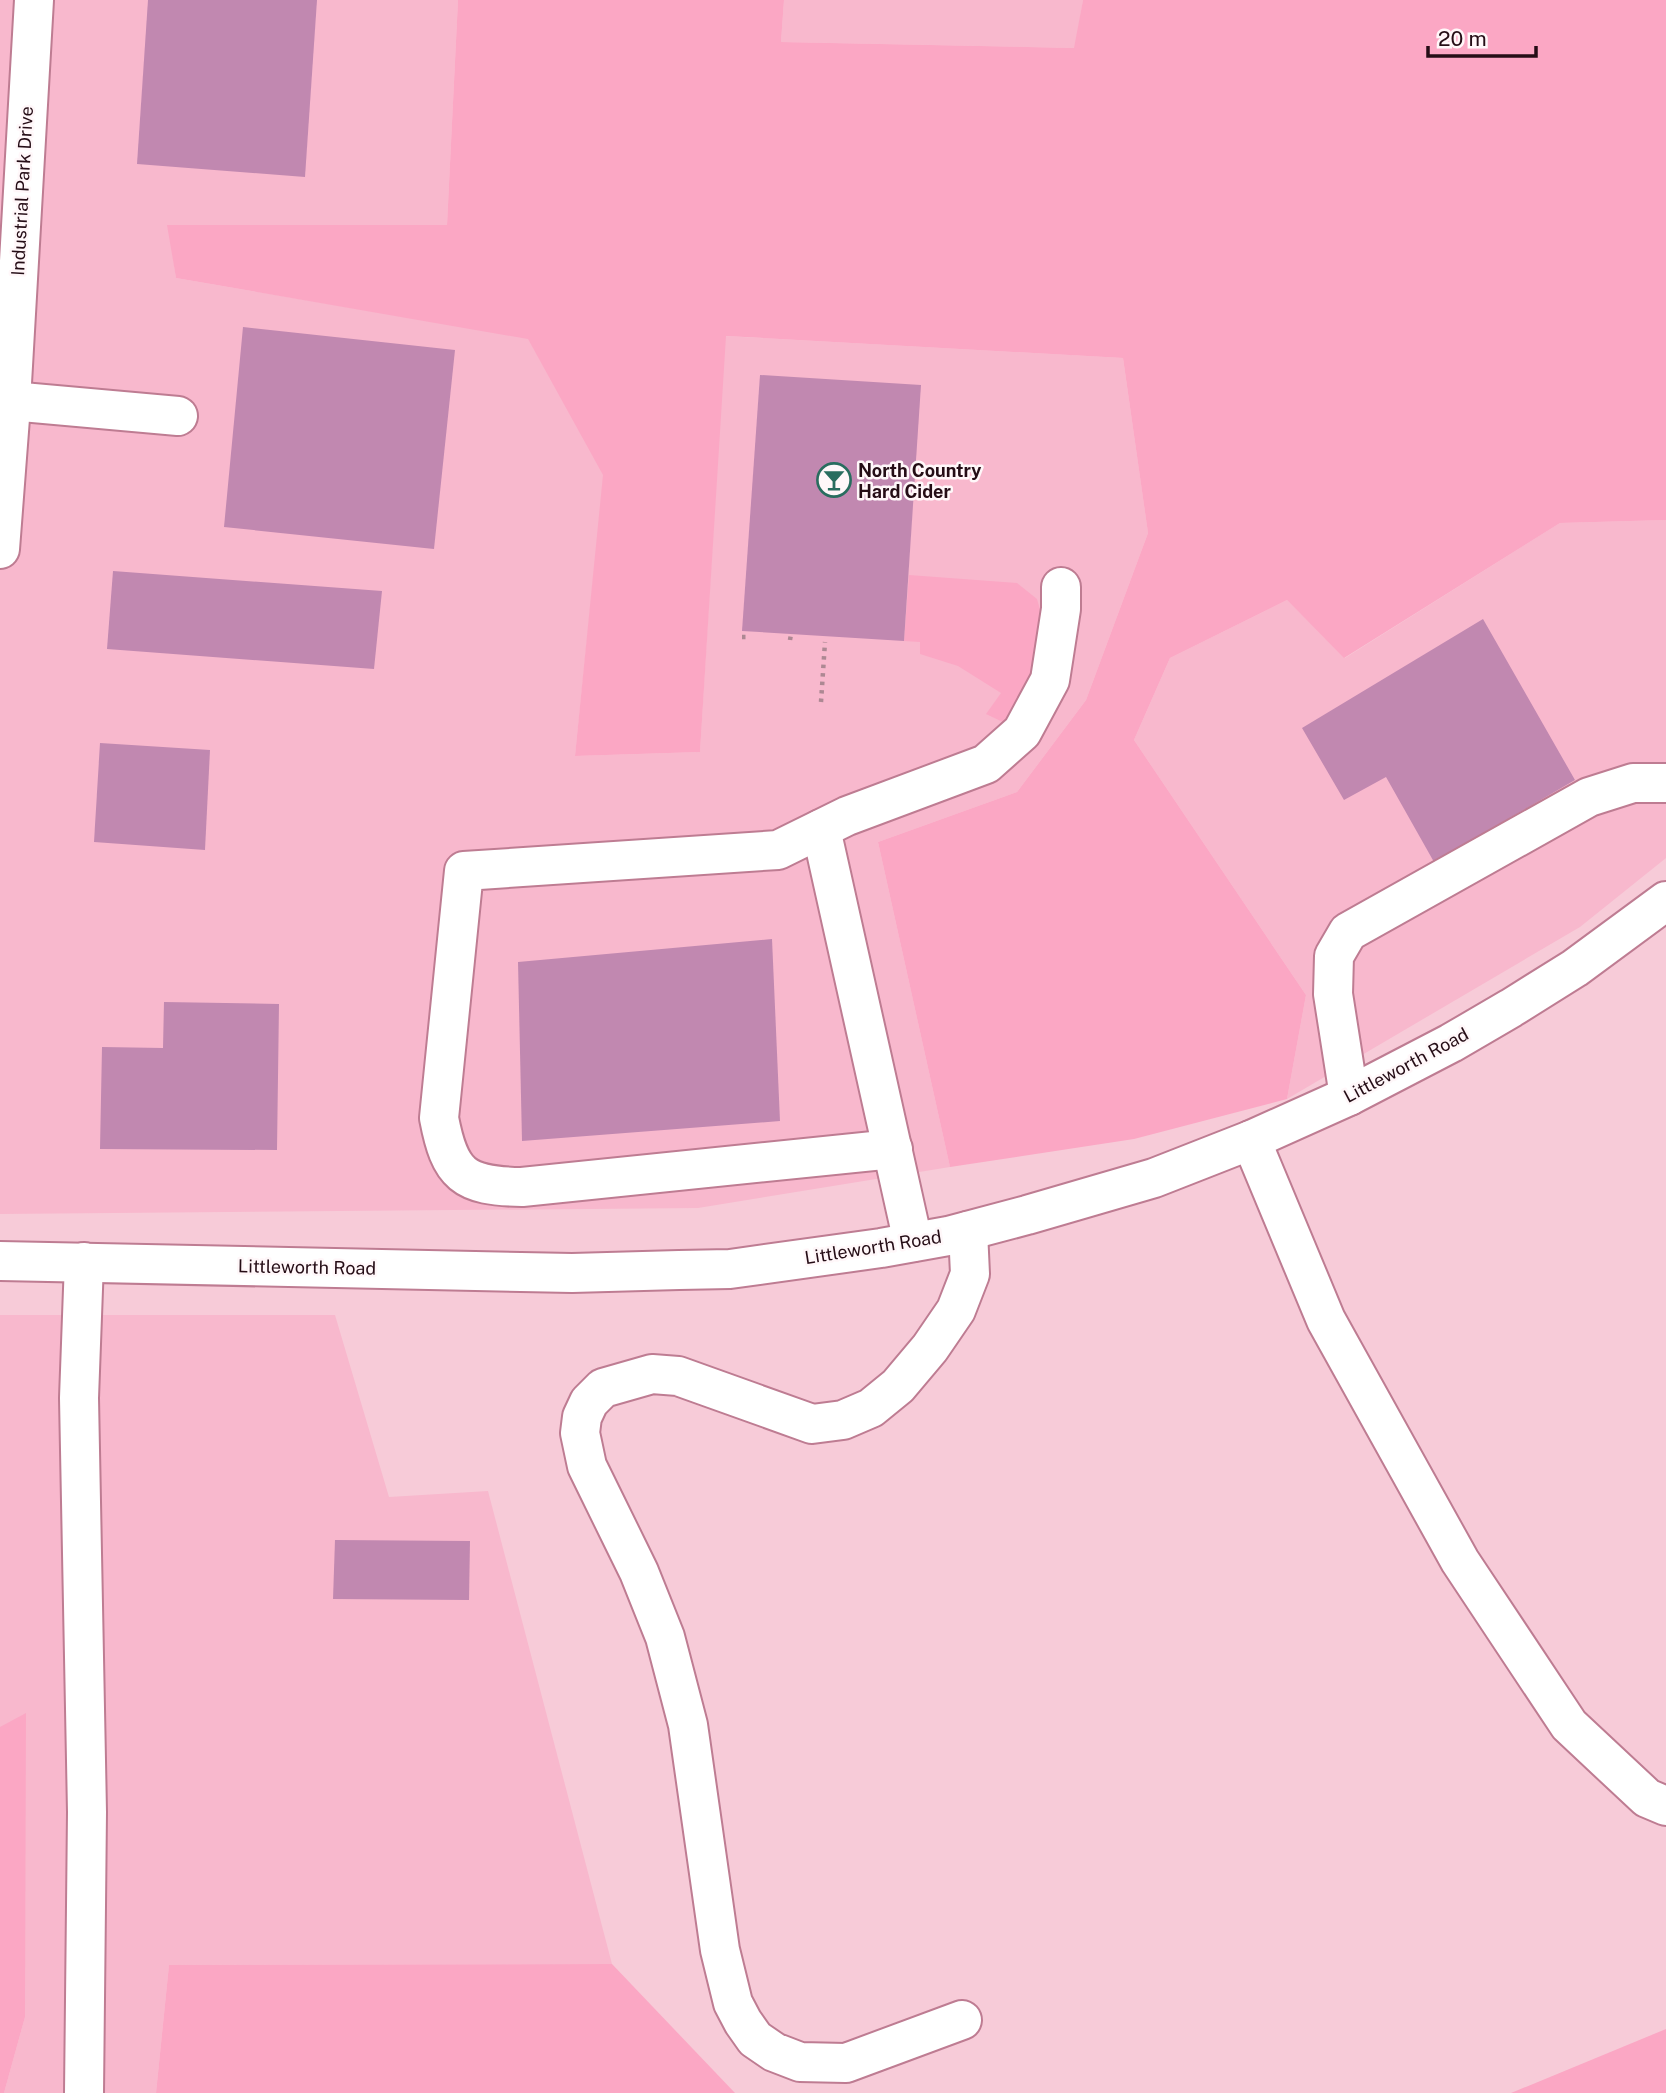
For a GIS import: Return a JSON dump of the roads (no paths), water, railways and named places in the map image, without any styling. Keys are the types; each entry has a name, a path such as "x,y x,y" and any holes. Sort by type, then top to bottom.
{"main road":[{"name":"Industrial Park Drive","path":"0,549 11,401 7,353 13,118 34,0"},
{"path":"11,401 178,416"},
{"path":"893,1149 522,1187 494,1186 472,1179 454,1168 445,1149 439,1118 464,870 778,850 847,816 986,764 1022,732 1050,680 1061,609 1061,587"},
{"path":"1349,1096 1333,994 1334,956 1348,932 1589,797 1633,783 1666,783"},
{"path":"821,829 913,1242"},
{"name":"Littleworth Road","path":"0,1261 572,1273 730,1269 913,1242 968,1231 1154,1178 1251,1140 1349,1096 1451,1044 1511,1008 1574,968 1666,901"},
{"path":"1251,1140 1326,1320 1460,1561 1569,1725 1647,1798 1666,1806"},
{"path":"962,2020 846,2063 800,2062 774,2052 755,2039 743,2022 733,2003 720,1950 688,1725 665,1637 639,1572 587,1465 580,1433 582,1417 589,1402 603,1388 652,1374 678,1376 812,1424 843,1420 871,1408 898,1386 956,1311 970,1273 968,1231"},
{"path":"84,1262 79,1398 87,1812 84,2093"}],"place":[{"name":"North Country Hard Cider","path":"834,480"}]}
